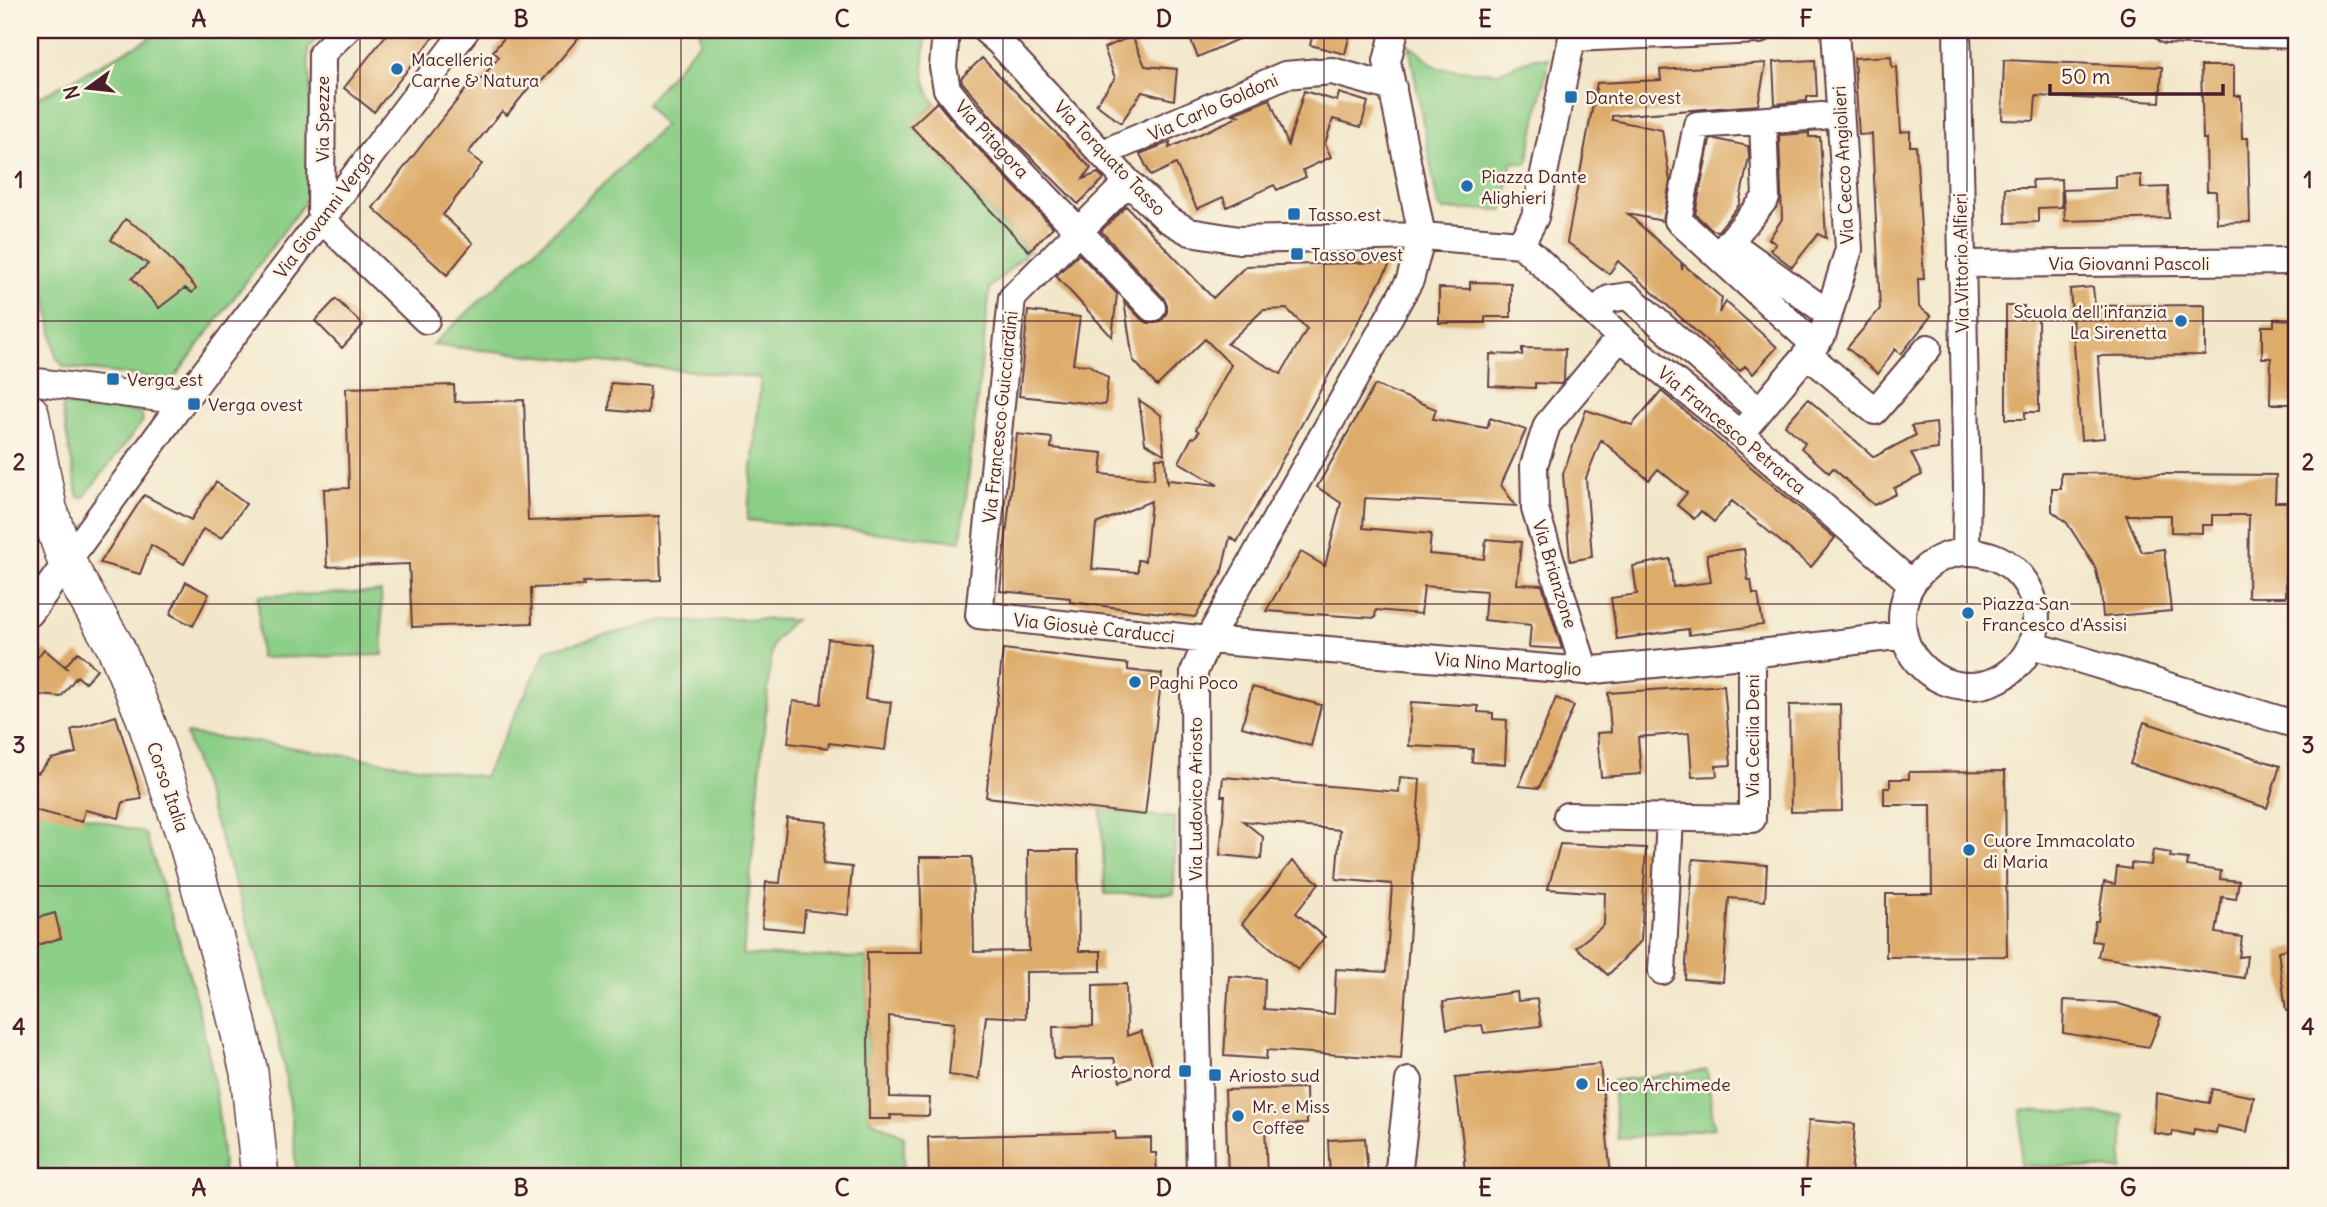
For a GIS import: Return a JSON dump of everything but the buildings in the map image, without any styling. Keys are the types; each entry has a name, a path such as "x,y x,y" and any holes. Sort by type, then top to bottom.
{"street":[{"name":"Via Spezze","path":"321,219 322,53 346,30"},
{"name":"Via Giovanni Verga","path":"30,613 183,401 466,30"},
{"name":"Via Pitagora","path":"946,30 943,66 947,89 966,113 1152,309"},
{"name":"Via Torquato Tasso","path":"985,30 1128,182 1167,219 1190,232 1239,240 1422,236 1524,247"},
{"path":"1395,30 1387,61 1422,236"},
{"path":"1524,247 1535,217 1576,35 1759,30"},
{"name":"Via Cecco Angiolieri","path":"1740,434 1822,337 1849,249 1835,30"},
{"name":"Via Vittorio Alfieri","path":"1957,30 1966,551"},
{"path":"2167,30 2297,35"},
{"name":"Via Carlo Goldoni","path":"1103,153 1285,75 1332,71 1393,88"},
{"path":"1822,116 1697,125 1678,220 1829,314"},
{"path":"1723,249 1766,198 1763,121"},
{"name":"Via Francesco Guicciardini","path":"979,615 1012,298 1128,182"},
{"path":"321,219 426,320"},
{"name":"Via Ludovico Ariosto","path":"1200,1177 1194,672 1208,640 1410,280 1422,236"},
{"name":"Via Francesco Petrarca","path":"1524,247 1620,337 1740,434 1912,583"},
{"path":"1723,249 1811,350 1875,411 1928,348"},
{"name":"Via Giovanni Pascoli","path":"1961,264 2297,261"},
{"name":"Via Francesco Petrarca","path":"1595,312 1609,299 1628,296 1759,411"},
{"name":"Via Brianzone","path":"1585,671 1535,509 1534,465 1547,425 1620,337"},
{"path":"30,381 183,401"},
{"name":"Corso Italia","path":"30,413 48,508 67,563 116,648 145,718 186,838 228,984 249,1072 260,1177"},
{"path":"1966,551 1985,553 2003,560 2018,572 2030,588 2036,607 2032,645 2018,665 1999,679 1976,686 1952,684 1931,674 1914,657 1903,635 1904,600 1912,583 1935,561 1966,551"},
{"name":"Via Giosuè Carducci","path":"979,615 1208,640"},
{"name":"Via Nino Martoglio","path":"1208,640 1585,671 1903,635"},
{"path":"2032,645 2297,725"},
{"name":"Via Cecilia Deni","path":"1567,816 1752,819 1752,654"},
{"path":"1662,971 1670,818"},
{"path":"1398,1177 1409,1081"}],"green space":[{"path":"165,30 312,30 318,36 308,49 314,154 305,202 173,380 64,367 56,357 30,195 30,102"},
{"path":"699,30 927,30 925,77 935,103 912,127 1029,251 990,288 961,541 747,520 761,378 432,345 664,126 646,104 700,41"},
{"path":"1409,45 1437,68 1498,73 1534,58 1549,58 1527,164 1512,162 1503,210 1443,210 1438,206"},
{"path":"67,405 141,412 143,421 83,498 78,497 62,408"},
{"path":"381,592 383,655 260,658 258,596"},
{"path":"737,619 795,620 772,646 743,955 867,958 869,1119 904,1136 904,1177 296,1177 292,1120 271,1008 240,898 186,734 484,777 547,650 665,620 694,622"},
{"path":"30,801 145,833 185,960 207,1045 221,1133 223,1177 30,1177"},
{"path":"1101,810 1175,818 1174,894 1105,894"},
{"path":"1707,1070 1714,1128 1618,1139 1612,1081"},
{"path":"2022,1110 2124,1115 2122,1170 2020,1165"}],"place":[{"name":"Macelleria Carne & Natura","path":"397,69"},
{"name":"Dante ovest","path":"1571,97"},
{"name":"Piazza Dante Alighieri","path":"1467,186"},
{"name":"Tasso est","path":"1294,214"},
{"name":"Tasso ovest","path":"1297,254"},
{"name":"Scuola dell'infanzia La Sirenetta","path":"2181,321"},
{"name":"Verga est","path":"113,379"},
{"name":"Verga ovest","path":"194,404"},
{"name":"Piazza San Francesco d'Assisi","path":"1968,613"},
{"name":"Paghi Poco","path":"1135,682"},
{"name":"Cuore Immacolato di Maria","path":"1969,850"},
{"name":"Ariosto nord","path":"1185,1071"},
{"name":"Ariosto sud","path":"1215,1075"},
{"name":"Liceo Archimede","path":"1582,1084"},
{"name":"Mr. e Miss Coffee","path":"1238,1116"}]}
